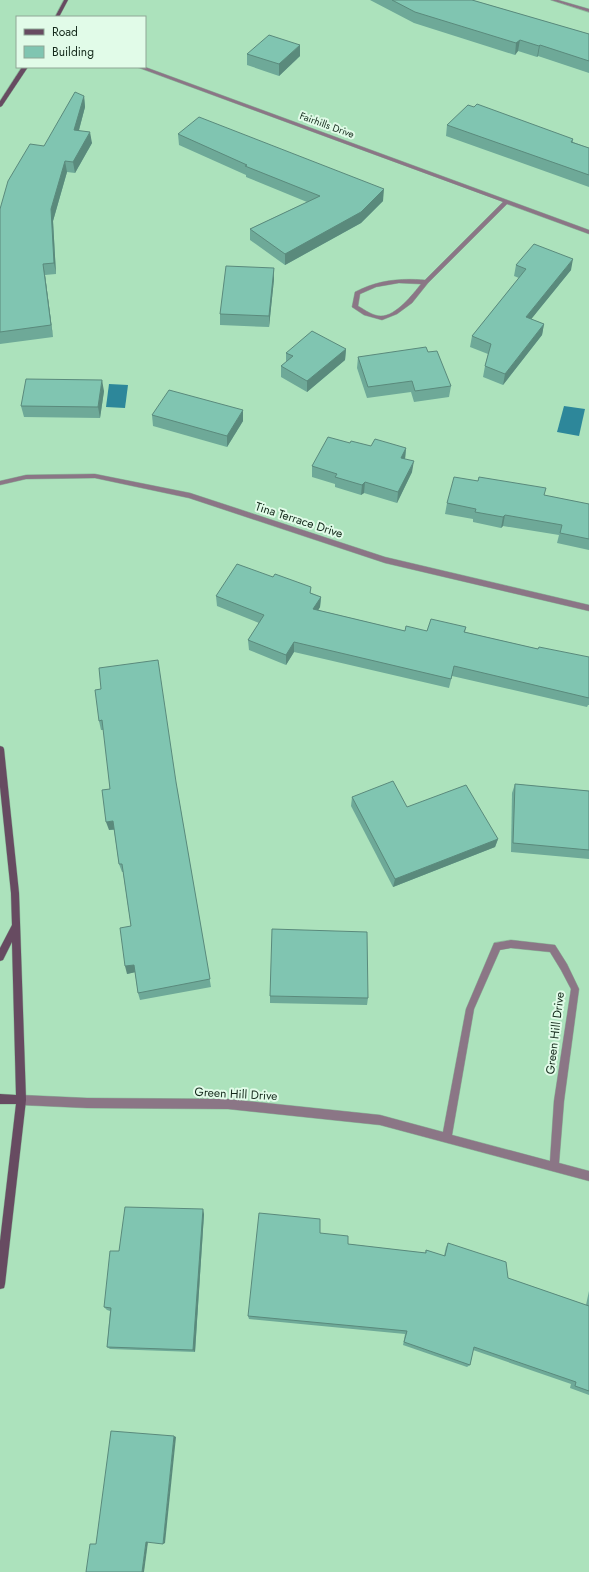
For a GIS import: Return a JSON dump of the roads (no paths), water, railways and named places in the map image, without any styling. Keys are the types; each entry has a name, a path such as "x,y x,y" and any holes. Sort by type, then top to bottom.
{"street":[{"path":"57,16 66,0"},
{"path":"553,0 589,11"},
{"path":"0,105 24,68"},
{"name":"Fairhills Drive","path":"143,68 589,232"},
{"path":"426,282 402,280 372,284 357,293 355,307 366,314 382,318 395,313 410,302 426,282 507,201"},
{"name":"Tina Terrace Drive","path":"0,482 26,477 95,476 190,496 385,560 589,608"},
{"path":"0,749 14,882 21,1100 0,1284"},
{"path":"0,957 16,926"},
{"name":"Green Hill Drive","path":"447,1138 470,1009 497,946 511,944 552,948 564,967 574,989 559,1102 554,1166"},
{"path":"0,1100 21,1100"},
{"name":"Green Hill Drive","path":"21,1100 87,1103 228,1104 380,1120 589,1176"}],"water":[{"path":"109,384 128,385 125,408 106,407"},
{"path":"564,406 585,409 579,436 557,432"}]}
